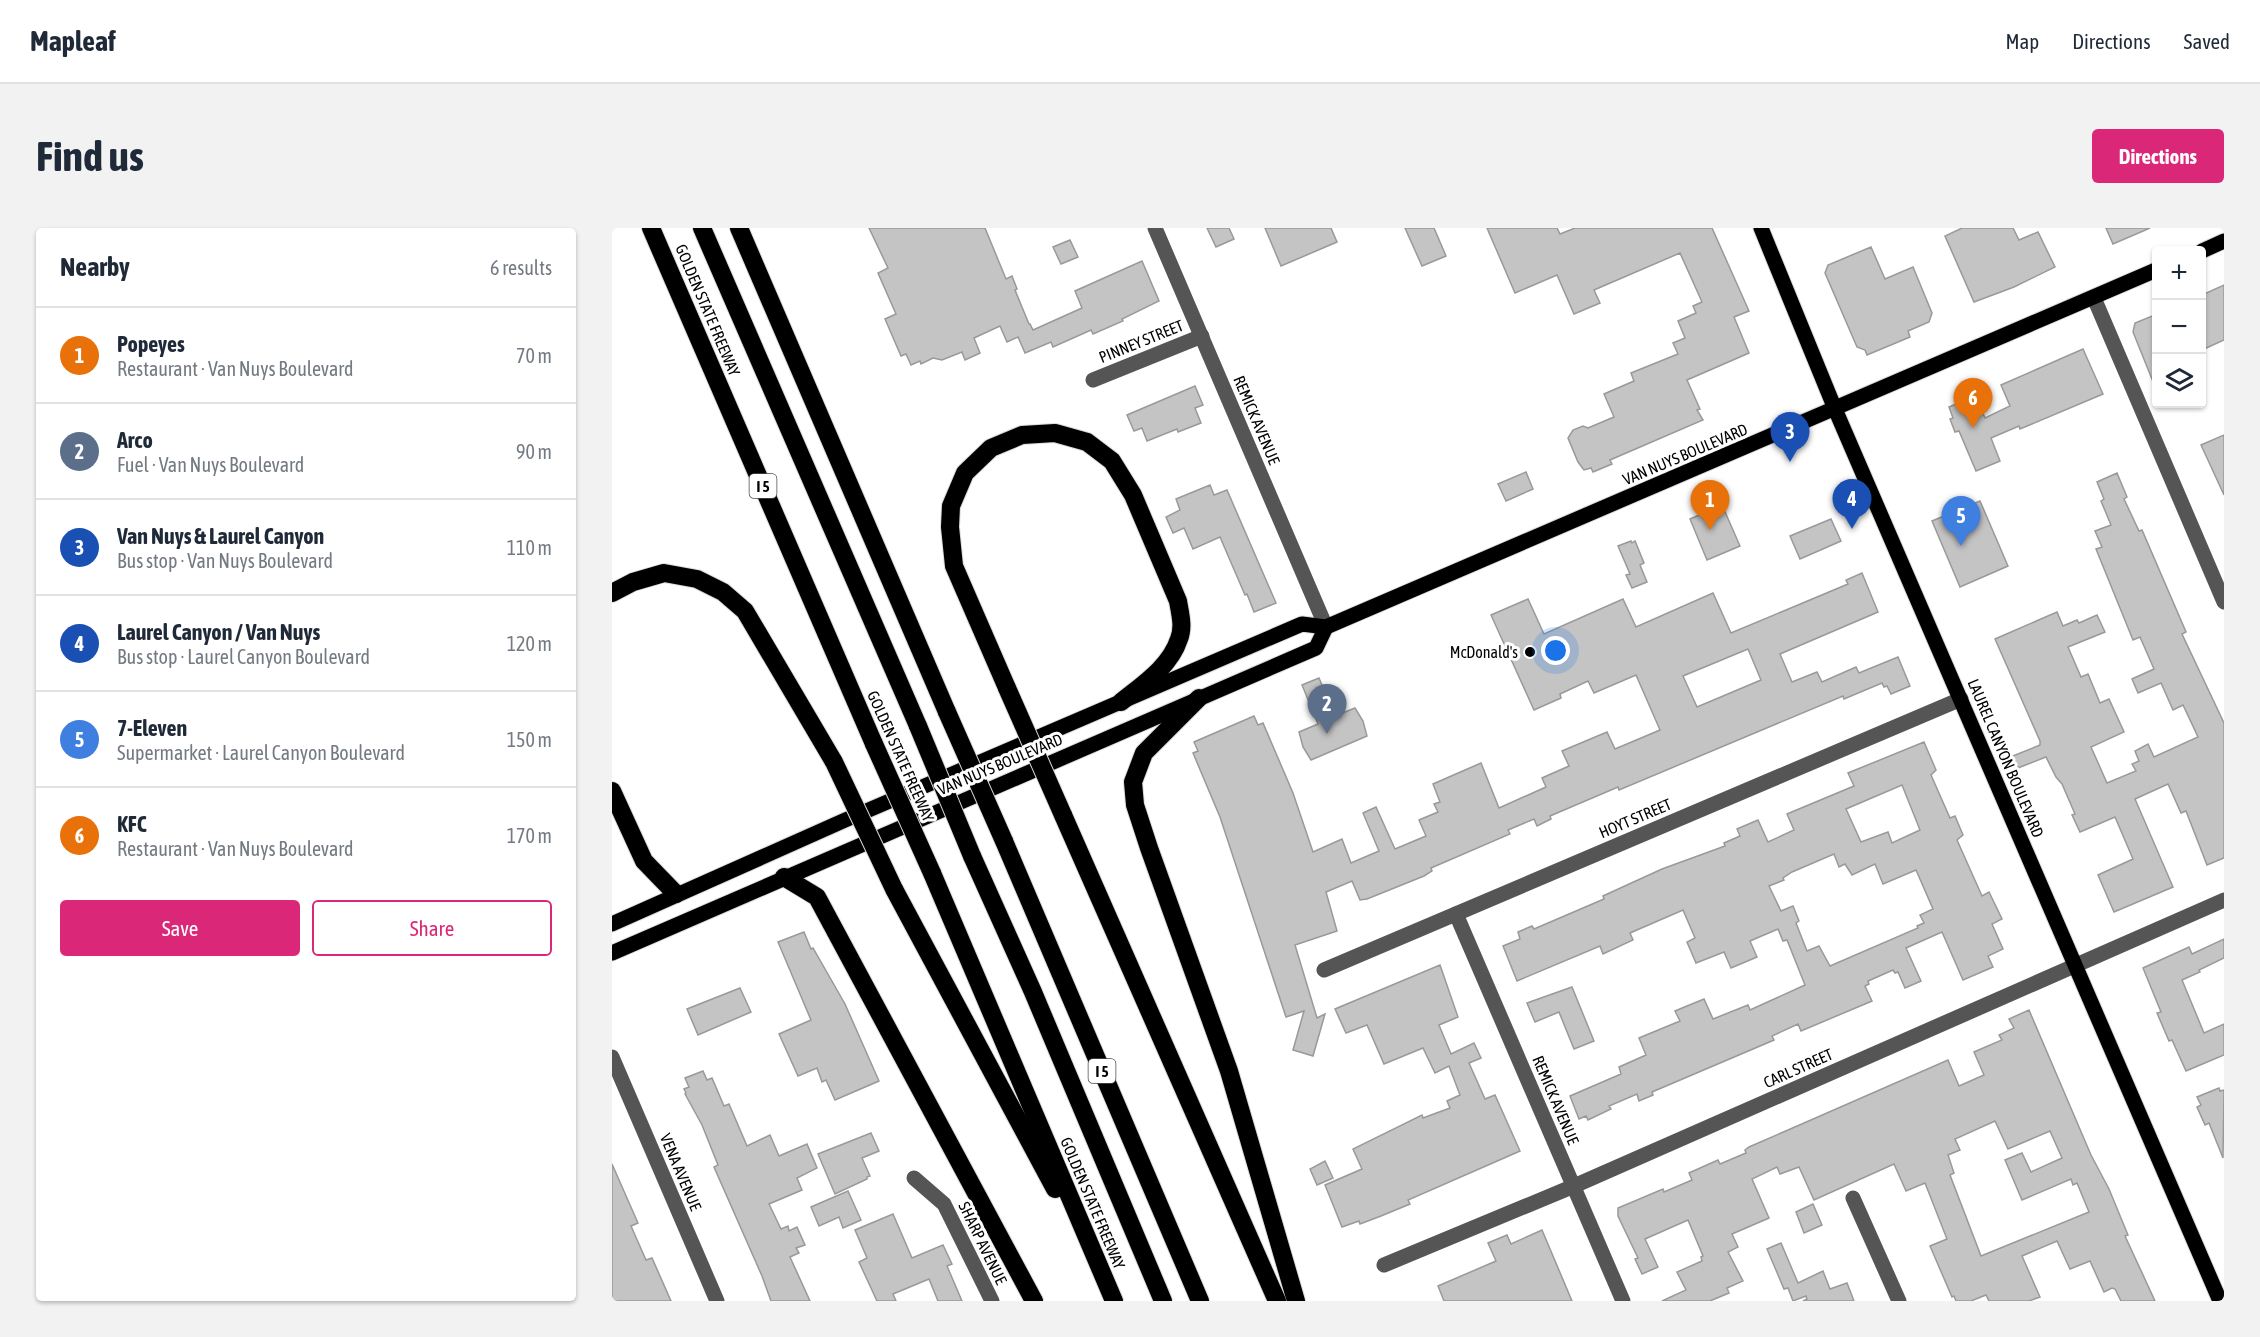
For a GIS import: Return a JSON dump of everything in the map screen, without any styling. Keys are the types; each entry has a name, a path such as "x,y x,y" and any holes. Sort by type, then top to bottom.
{"highway":[{"name":"GOLDEN STATE FREEWAY","path":"651,228 932,873 1112,1297"},
{"path":"702,228 972,856 1033,992 1163,1301"},
{"name":"I 5","path":"739,228 1200,1301"},
{"path":"1121,702 1159,671 1180,639 1181,620 1178,602 1133,495 1112,461 1087,442 1055,433 1022,435 991,448 965,473 951,506 950,527 954,566 1277,1301"},
{"path":"612,593 633,582 664,573 697,579 723,592 745,611 834,762 894,889 1112,1297"},
{"path":"1199,698 1144,753 1133,782 1135,805 1229,1071 1296,1301"},
{"path":"612,791 644,861 676,894"},
{"path":"784,877 818,897 1034,1301"}],"main road":[{"name":"LAUREL CANYON BOULEVARD","path":"1761,228 1835,409 2220,1301"},
{"path":"2206,249 2224,241"},
{"name":"VAN NUYS BOULEVARD","path":"612,924 676,894 1302,624 1326,627 2152,272"},
{"name":"VAN NUYS BOULEVARD","path":"612,953 1316,648 1326,627"}],"street":[{"name":"REMICK AVENUE","path":"1155,228 1326,627"},
{"path":"2094,298 2224,602"},
{"name":"PINNEY STREET","path":"1093,380 1202,336"},
{"name":"HOYT STREET","path":"1324,970 1960,699"},
{"name":"CARL STREET","path":"1384,1265 1574,1186 2224,900"},
{"name":"REMICK AVENUE","path":"1456,914 1623,1301"},
{"name":"VENA AVENUE","path":"612,1057 717,1301"},
{"name":"SHARP AVENUE","path":"914,1178 944,1204 992,1301"},
{"path":"1853,1198 1899,1301"}],"building":[{"path":"869,228 985,228 1006,279 1012,276 1017,289 1015,290 1033,330 1082,308 1075,291 1142,261 1159,301 1122,319 1123,321 1093,334 1091,330 1053,347 1051,342 1025,353 1018,337 1007,342 1000,326 974,338 980,353 965,360 962,352 942,360 933,358 921,364 920,361 911,365 906,354 901,356 885,319 896,314 878,273 888,268"},
{"path":"1207,228 1229,228 1234,239 1216,247"},
{"path":"1265,228 1331,228 1337,242 1281,266"},
{"path":"1405,228 1434,228 1446,256 1422,266"},
{"path":"1487,228 1557,228 1560,234 1575,228 1712,228 1749,311 1734,317 1749,353 1687,380 1700,409 1697,410 1703,420 1610,460 1612,464 1593,472 1591,468 1584,470 1568,438 1573,430 1583,426 1588,428 1614,417 1604,394 1634,381 1631,373 1678,354 1673,343 1685,338 1678,321 1696,313 1693,306 1702,302 1680,253 1594,290 1600,303 1574,314 1557,275 1515,293"},
{"path":"1962,228 2013,228 2019,240 2038,232 2055,267 2014,287 1974,302 1945,236"},
{"path":"2106,228 2150,228 2113,244"},
{"path":"1070,240 1078,257 1061,264 1053,247"},
{"path":"1871,247 1885,279 1913,267 1932,313 1929,322 1908,331 1910,337 1867,355 1865,350 1857,347 1825,273 1828,265"},
{"path":"2224,285 2224,340 2206,348 2206,300 2206,293"},
{"path":"2152,316 2152,379 2133,332 2135,323"},
{"path":"2083,349 2103,394 2020,429 2019,426 1991,438 2000,461 1976,471 1959,431 1955,432 1950,419 1953,418 1949,407 1973,397 1977,399 1985,418 2010,406 2001,385"},
{"path":"1195,386 1203,405 1195,408 1201,423 1178,432 1177,429 1147,441 1142,428 1134,431 1127,415"},
{"path":"2224,435 2224,495 2201,445"},
{"path":"1526,472 1533,489 1506,501 1498,484"},
{"path":"2117,473 2127,497 2124,499 2139,531 2142,530 2186,632 2182,634 2224,723 2224,858 2207,865 2186,811 2181,813 2168,784 2135,799 2173,887 2114,912 2098,875 2133,859 2115,817 2080,832 2062,784 2046,757 2018,768 2013,756 2040,745 2040,741 1995,639 2057,612 2063,626 2077,620 2079,623 2097,615 2105,632 2068,647 2081,677 2088,674 2100,703 2109,699 2124,732 2091,747 2107,783 2136,771 2132,764 2139,761 2135,751 2148,744 2154,757 2198,737 2183,705 2173,710 2161,683 2138,693 2132,679 2154,669 2140,637 2133,640 2096,549 2102,547 2095,531 2111,525 2101,501 2104,499 2097,482"},
{"path":"1210,485 1214,495 1227,490 1276,603 1254,612 1220,537 1193,549 1184,528 1173,533 1166,517 1180,510 1176,499"},
{"path":"1980,501 2008,566 1960,587 1932,521"},
{"path":"1722,505 1740,546 1707,560 1690,519"},
{"path":"1831,519 1841,541 1800,559 1790,536"},
{"path":"1631,541 1632,543 1635,541 1644,563 1640,565 1647,582 1632,588 1626,575 1630,574 1618,546"},
{"path":"1862,573 1878,612 1780,654 1792,682 1817,672 1822,682 1856,667 1859,673 1898,657 1910,686 1891,694 1887,686 1884,687 1882,683 1844,699 1843,696 1619,790 1618,787 1550,816 1551,819 1537,826 1534,819 1508,830 1510,834 1431,868 1432,871 1424,876 1367,899 1360,900 1352,881 1326,892 1337,931 1295,945 1317,1018 1325,1014 1313,1056 1293,1050 1304,1011 1286,1017 1220,817 1193,753 1198,751 1194,742 1254,716 1258,725 1263,723 1293,793 1313,852 1342,839 1351,863 1379,851 1363,813 1376,807 1395,849 1426,836 1419,820 1438,812 1434,804 1440,802 1433,784 1481,763 1499,808 1546,787 1542,778 1569,766 1562,751 1607,732 1615,749 1660,730 1636,675 1594,693 1588,681 1560,694 1561,698 1534,710 1491,615 1528,599 1544,634 1623,599 1636,627 1713,593 1731,633 1848,584 1846,580","holes":["1748,649 1761,680 1697,707 1683,676"]},
{"path":"1319,678 1335,716 1355,708 1363,721 1367,736 1311,760 1303,747 1299,732 1318,724 1302,685"},
{"path":"1924,742 1936,770 1931,775 1950,818 1955,816 1963,835 1957,840 1982,896 1989,892 2002,919 1992,924 2003,949 1988,956 1993,967 1963,980 1942,932 1906,948 1921,981 1905,988 1898,972 1895,973 1893,970 1868,981 1869,984 1865,986 1872,1001 1801,1031 1798,1024 1772,1036 1774,1040 1652,1092 1653,1095 1639,1101 1637,1094 1609,1106 1611,1109 1588,1120 1586,1116 1579,1119 1570,1096 1621,1074 1619,1067 1646,1055 1639,1038 1680,1021 1675,1011 1704,999 1713,1019 1748,1005 1750,1010 1805,985 1787,940 1783,941 1778,929 1750,941 1757,957 1731,968 1724,952 1696,963 1687,942 1695,938 1683,910 1630,933 1633,940 1603,954 1600,946 1517,981 1503,946 1520,939 1518,932 1532,926 1534,929 1604,899 1603,896 1662,869 1725,846 1724,843 1740,836 1737,829 1758,820 1768,842 1794,830 1787,814 1854,786 1848,773","holes":["1902,785 1920,830 1892,843 1888,832 1861,842 1846,809","1834,854 1839,867 1845,864 1852,875 1875,864 1883,884 1916,870 1933,909 1920,915 1924,923 1917,926 1918,928 1830,966 1819,946 1807,951 1796,923 1799,921 1793,906 1781,911 1769,886 1784,880 1783,878 1792,872"]},
{"path":"804,932 811,949 813,948 845,1004 879,1081 835,1100 826,1080 822,1082 817,1068 798,1076 779,1034 811,1020 778,942"},
{"path":"2224,939 2224,958 2182,980 2204,1033 2224,1024 2224,1055 2186,1071 2157,1013 2161,1012 2143,968 2189,947 2192,954"},
{"path":"1440,965 1458,1017 1439,1025 1451,1054 1474,1043 1481,1058 1469,1063 1485,1099 1495,1095 1520,1151 1408,1200 1410,1204 1360,1224 1359,1221 1342,1227 1325,1185 1362,1169 1353,1149 1422,1115 1423,1118 1450,1108 1447,1101 1460,1095 1449,1066 1435,1073 1423,1048 1384,1064 1367,1025 1346,1033 1335,1009"},
{"path":"1572,987 1594,1041 1574,1049 1559,1012 1535,1022 1527,1003"},
{"path":"740,988 751,1012 698,1035 687,1009"},
{"path":"2029,1010 2091,1155 2109,1189 2128,1235 2125,1236 2155,1301 2121,1301 2115,1289 2104,1292 2090,1261 2070,1269 2057,1241 2022,1256 2040,1297 2029,1301 1989,1301 1986,1295 1971,1301 1956,1301 1954,1296 1952,1297 1930,1246 1947,1239 1925,1183 1906,1191 1894,1164 1814,1200 1799,1167 1780,1174 1777,1167 1752,1179 1769,1218 1732,1234 1738,1247 1728,1252 1743,1281 1727,1288 1729,1293 1710,1301 1662,1301 1686,1290 1677,1272 1702,1261 1703,1256 1688,1220 1645,1239 1658,1267 1642,1274 1635,1259 1638,1258 1618,1216 1618,1208 1663,1189 1664,1192 1692,1180 1689,1173 1718,1160 1720,1164 1746,1153 1745,1150 1749,1147 1948,1060 1959,1086 1984,1075 1974,1052 2002,1040 1999,1035 2014,1028 2009,1019","holes":["1995,1121 2008,1149 2050,1131 2062,1158 2031,1172 2022,1153 2005,1160 2022,1200 2071,1179 2073,1185 2077,1183 2089,1212 1981,1256 1950,1175 1954,1173 1948,1155 1960,1150 1955,1139"]},
{"path":"703,1071 707,1080 712,1078 724,1106 729,1104 747,1146 770,1135 779,1156 807,1144 817,1168 797,1178 802,1190 769,1204 781,1229 788,1226 789,1231 797,1227 805,1245 796,1248 799,1253 790,1257 810,1301 771,1301 714,1167 718,1165 702,1125 685,1094 684,1089 689,1087 685,1078"},
{"path":"2219,1088 2220,1091 2224,1090 2223,1158 2209,1123 2205,1125 2197,1107 2201,1105 2197,1097"},
{"path":"871,1133 879,1151 862,1158 870,1176 835,1194 818,1154"},
{"path":"1325,1161 1333,1178 1317,1185 1310,1169"},
{"path":"612,1164 638,1223 631,1226 646,1260 652,1258 671,1301 612,1301"},
{"path":"848,1191 861,1220 843,1228 839,1217 819,1226 811,1207"},
{"path":"1813,1204 1822,1225 1804,1233 1796,1212"},
{"path":"893,1214 912,1258 943,1245 952,1264 947,1266 962,1301 938,1301 929,1279 893,1294 896,1301 877,1301 859,1262 867,1258 855,1230"},
{"path":"1542,1230 1572,1301 1444,1301 1438,1286 1496,1261 1488,1243 1507,1235 1511,1244"},
{"path":"1781,1243 1798,1283 1823,1271 1830,1289 1847,1283 1854,1301 1803,1301 1807,1299 1806,1296 1793,1301 1788,1288 1784,1289 1767,1249"}],"place":[{"name":"KFC","path":"1973,428"},
{"name":"Van Nuys & Laurel Canyon","path":"1790,462"},
{"name":"Laurel Canyon / Van Nuys","path":"1852,529"},
{"name":"Popeyes","path":"1710,530"},
{"name":"7-Eleven","path":"1961,546"},
{"name":"McDonald's","path":"1530,652"},
{"name":"Arco","path":"1327,734"}]}
